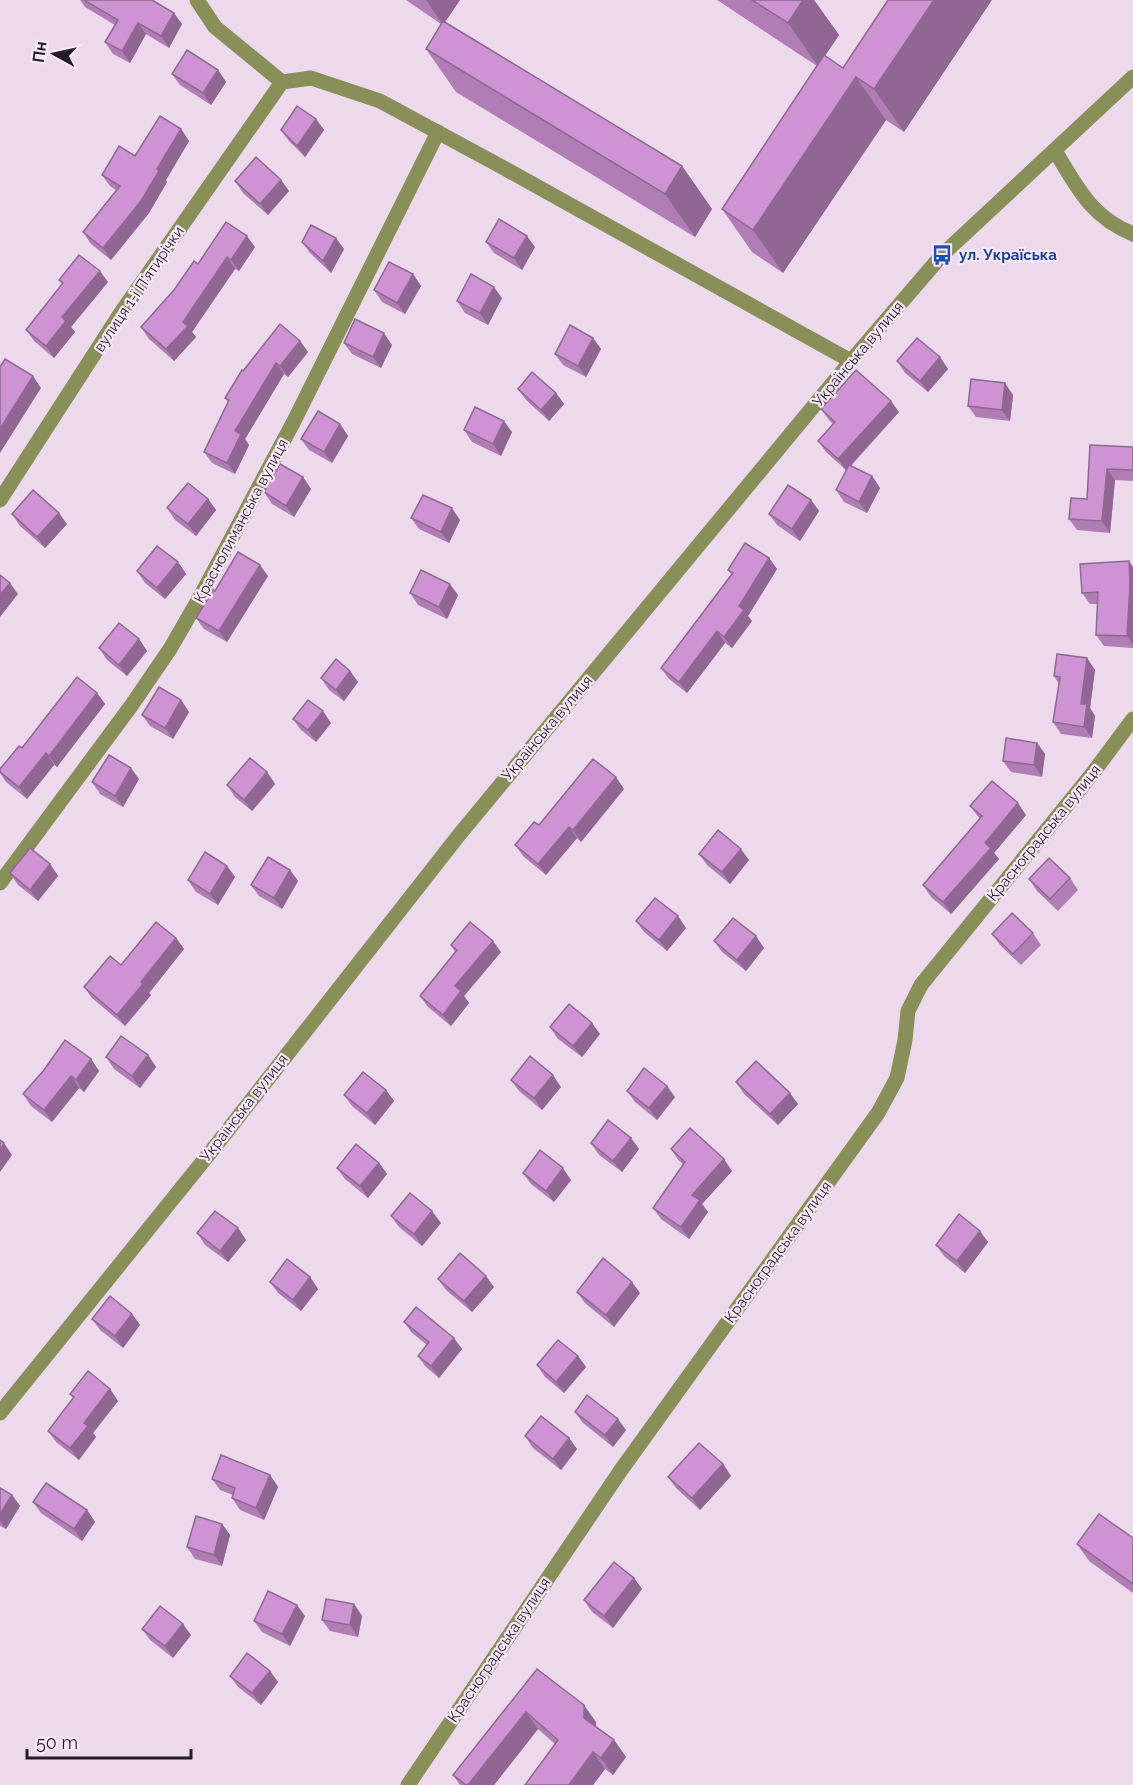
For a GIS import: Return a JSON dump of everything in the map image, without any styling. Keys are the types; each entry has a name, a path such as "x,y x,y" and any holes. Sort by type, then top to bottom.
{"street":[{"path":"197,0 215,27 282,81 311,78 380,101 851,362"},
{"name":"Українська вулиця","path":"0,1413 209,1153 459,835 851,362 942,255 1133,78"},
{"name":"вулиця 1-ї П'ятирічки","path":"0,500 120,314 282,81"},
{"name":"Краснолиманська вулиця","path":"0,883 131,706 170,649 293,423 438,132"},
{"path":"1055,151 1086,202 1103,218 1133,234"},
{"name":"Красноградська вулиця","path":"408,1785 621,1470 878,1113 897,1078 908,1011 921,985 1092,774 1133,719"}],"building":[{"path":"84,0 152,0 174,13 161,36 138,23 122,51 105,42 118,20"},
{"path":"752,0 803,0 788,23"},
{"path":"888,0 934,0 874,89 856,77 753,230 722,209 824,55 843,68"},
{"path":"443,21 682,166 665,194 426,49"},
{"path":"187,50 218,70 203,93 172,74"},
{"path":"297,106 316,119 297,146 281,130"},
{"path":"160,116 181,129 141,201 103,248 83,232 120,186 102,175 119,146 135,156"},
{"path":"256,157 281,180 260,204 235,181"},
{"path":"499,219 527,236 514,258 486,242"},
{"path":"226,222 247,236 231,260 227,257 183,322 188,326 166,349 141,327 174,290 194,261 198,264"},
{"path":"311,225 336,238 323,261 302,242"},
{"path":"79,255 100,271 62,317 66,321 46,346 26,330 63,283 59,280"},
{"path":"389,262 413,274 397,303 374,290"},
{"path":"471,274 494,287 480,313 457,301"},
{"path":"355,319 384,333 373,357 344,343"},
{"path":"280,324 300,341 280,366 276,363 235,431 241,434 227,463 204,452 229,400 225,398 242,370"},
{"path":"570,325 593,338 578,366 555,354"},
{"path":"917,338 940,357 920,381 897,361"},
{"path":"5,359 33,376 0,429 0,367"},
{"path":"856,370 891,401 838,459 818,441 835,422 821,409"},
{"path":"532,372 556,393 541,410 518,389"},
{"path":"971,379 1005,383 1002,410 968,406"},
{"path":"475,407 504,421 493,444 464,430"},
{"path":"318,411 340,424 324,452 301,439"},
{"path":"1090,445 1133,447 1133,470 1107,469 1102,521 1069,519 1071,498 1087,499"},
{"path":"280,464 303,477 286,506 264,492"},
{"path":"849,465 872,476 859,502 836,490"},
{"path":"188,483 208,499 188,524 167,508"},
{"path":"788,485 811,500 792,529 769,514"},
{"path":"33,490 59,513 37,537 12,514"},
{"path":"423,495 452,508 441,532 411,518"},
{"path":"745,543 769,558 739,606 744,610 724,637 717,631 679,682 661,668 733,573 728,570"},
{"path":"157,546 178,562 157,588 137,571"},
{"path":"238,552 260,565 219,631 196,618"},
{"path":"1129,561 1127,636 1096,635 1098,592 1082,593 1080,564"},
{"path":"421,570 450,584 439,607 410,593"},
{"path":"0,575 10,583 0,595"},
{"path":"119,623 139,639 119,665 99,648"},
{"path":"1057,654 1087,658 1081,704 1087,704 1084,727 1053,722 1060,677 1054,676"},
{"path":"336,659 350,671 336,690 321,678"},
{"path":"77,677 97,693 49,756 46,753 19,787 0,772 0,769 19,746 22,748"},
{"path":"159,687 181,700 165,728 142,715"},
{"path":"308,700 323,711 308,730 293,719"},
{"path":"1006,738 1037,743 1034,765 1003,761"},
{"path":"109,755 131,768 115,796 92,782"},
{"path":"250,758 267,772 244,800 227,785"},
{"path":"593,759 616,777 573,830 569,827 538,864 515,845 534,822 539,825"},
{"path":"992,781 1018,803 985,843 991,848 943,902 923,885 982,816 970,806"},
{"path":"718,830 741,849 722,872 699,854"},
{"path":"30,848 50,864 30,890 10,873"},
{"path":"205,852 227,866 210,894 188,880"},
{"path":"268,857 290,870 274,898 251,885"},
{"path":"1049,858 1070,878 1050,899 1029,879"},
{"path":"655,898 678,916 659,940 636,921"},
{"path":"1012,913 1033,933 1013,954 992,934"},
{"path":"733,918 756,936 737,960 714,941"},
{"path":"156,922 176,938 117,1015 84,987 110,956 121,965"},
{"path":"470,922 493,941 455,986 461,991 443,1015 420,996 457,950 451,945"},
{"path":"569,1004 592,1023 573,1046 550,1027"},
{"path":"121,1036 148,1055 132,1076 106,1057"},
{"path":"65,1040 91,1059 76,1080 71,1076 44,1110 23,1094 44,1070"},
{"path":"530,1056 553,1075 534,1098 511,1080"},
{"path":"756,1061 790,1093 770,1114 736,1082"},
{"path":"644,1068 667,1086 649,1108 627,1091"},
{"path":"363,1072 386,1090 367,1113 344,1095"},
{"path":"608,1120 631,1138 613,1161 591,1143"},
{"path":"690,1128 724,1159 692,1195 700,1200 681,1227 653,1208 685,1162 671,1149"},
{"path":"356,1144 379,1163 360,1186 337,1168"},
{"path":"540,1150 563,1168 546,1191 523,1173"},
{"path":"410,1193 432,1211 414,1234 391,1216"},
{"path":"215,1211 238,1228 220,1251 197,1233"},
{"path":"959,1214 980,1231 957,1261 936,1245"},
{"path":"460,1253 486,1276 464,1301 438,1279"},
{"path":"603,1258 632,1282 606,1315 577,1292"},
{"path":"287,1259 310,1277 293,1300 270,1282"},
{"path":"110,1296 132,1314 115,1336 92,1319"},
{"path":"416,1307 454,1338 431,1366 418,1356 429,1342 404,1322"},
{"path":"558,1340 578,1356 556,1382 537,1365"},
{"path":"88,1371 110,1389 84,1423 88,1426 70,1448 48,1431 74,1397 70,1394"},
{"path":"587,1395 618,1419 605,1435 575,1412"},
{"path":"541,1416 569,1438 553,1459 525,1436"},
{"path":"699,1443 723,1464 692,1498 668,1477"},
{"path":"221,1455 270,1475 256,1508 232,1498 235,1488 212,1479"},
{"path":"46,1483 87,1510 74,1529 33,1502"},
{"path":"0,1488 12,1495 0,1514"},
{"path":"1099,1514 1133,1538 1133,1584 1077,1544"},
{"path":"196,1516 222,1524 214,1555 187,1547"},
{"path":"614,1562 634,1578 604,1616 584,1600"},
{"path":"268,1591 297,1605 282,1634 254,1621"},
{"path":"326,1599 354,1604 350,1625 322,1620"},
{"path":"160,1606 183,1624 165,1646 142,1629"},
{"path":"247,1653 270,1671 252,1693 230,1676"},
{"path":"537,1669 584,1705 584,1718 614,1740 601,1758 593,1752 569,1785 525,1785 558,1740 526,1712 466,1785 453,1775"}],"place":[{"name":"ул. Україська","path":"942,255"}]}
